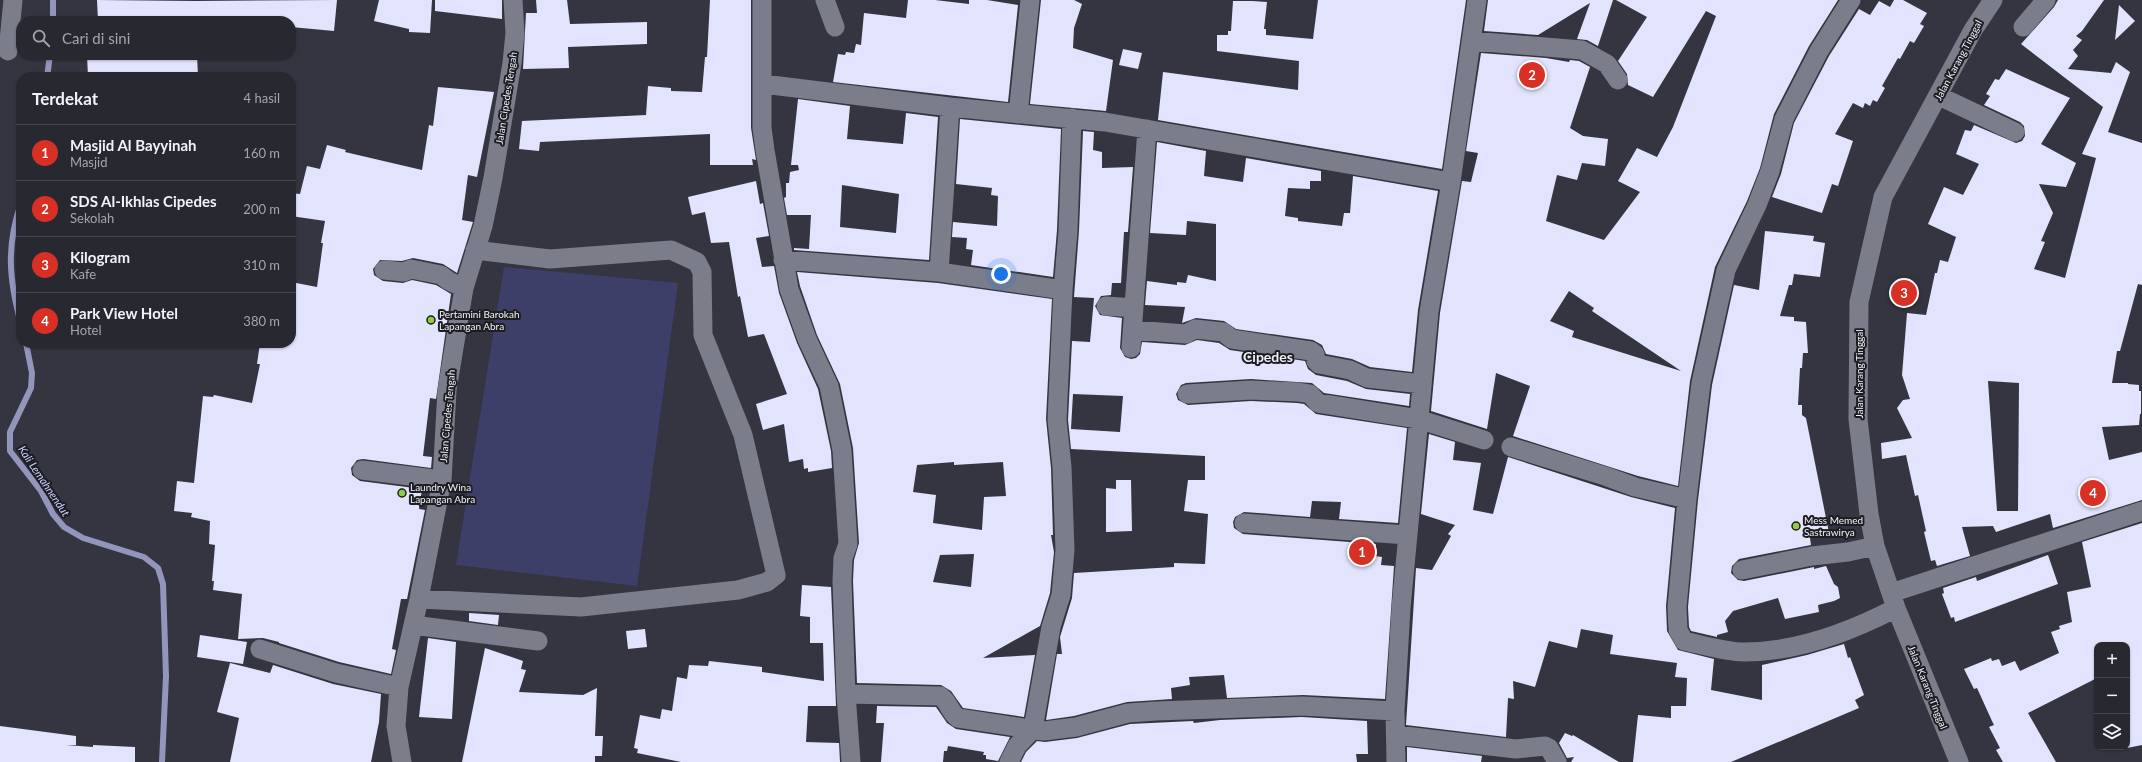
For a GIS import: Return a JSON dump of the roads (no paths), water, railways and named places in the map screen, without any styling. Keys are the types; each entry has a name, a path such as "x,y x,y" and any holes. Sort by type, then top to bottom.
{"street":[{"path":"8,50 13,0"},
{"name":"Jalan Cipedes Tengah","path":"402,762 396,726 399,687 419,599 442,480 447,390 464,288 493,178 512,63 515,33 513,0"},
{"path":"762,0 762,128 783,260 789,289 807,339 829,386 842,450 848,544 843,558 842,580 846,694 851,762"},
{"path":"825,0 835,27"},
{"path":"1018,114 1030,0"},
{"path":"1396,762 1395,711 1407,535 1411,513 1418,419 1429,312 1451,182 1477,0"},
{"path":"1851,0 1819,51 1784,119 1770,171 1757,205 1726,270 1700,383 1677,607 1678,630 1684,641 1743,652 1796,647 1862,626 1893,601 2142,512"},
{"name":"Jalan Karang Tinggal","path":"1957,761 1893,601 1875,546 1869,514 1858,419 1859,302 1883,197 1939,96 1973,30 1993,0"},
{"path":"2023,27 2046,0"},
{"path":"1472,41 1582,50 1608,64 1618,80"},
{"path":"763,84 950,107 1072,118 1147,129 1451,182"},
{"path":"1939,96 2015,132"},
{"path":"940,272 950,107"},
{"path":"1009,762 1017,746 1033,730 1052,627 1061,595 1065,550 1062,467 1057,420 1063,290 1068,231 1072,118"},
{"path":"1147,129 1132,339 1186,334 1195,329 1223,332 1232,338 1311,351 1315,354 1316,361 1319,364 1350,370 1366,378 1422,384"},
{"path":"419,599 588,607 738,590 767,582 776,575 743,435 703,335 702,272 697,262 671,250 550,259 475,250"},
{"path":"783,260 940,272 1063,290"},
{"path":"384,270 404,272 411,269 441,275 464,288"},
{"path":"1106,306 1134,308"},
{"path":"1187,394 1251,390 1298,392 1310,394 1318,403 1418,419 1484,440"},
{"path":"1511,447 1605,476 1635,487 1687,499"},
{"path":"362,470 442,480"},
{"path":"1244,523 1407,535"},
{"path":"1742,570 1812,556 1848,552 1875,546"},
{"path":"413,625 538,641"},
{"path":"260,649 336,673 399,687"},
{"path":"846,694 940,696 944,698 952,714 958,718 1033,730 1076,727 1128,713 1156,711 1302,706 1395,711"},
{"path":"1396,735 1511,755 1545,746 1549,748 1557,762"}],"waterway":[{"name":"Kali Lemahnendut","path":"53,0 53,16"},
{"name":"Kali Lemahnendut","path":"48,72 49,60"},
{"name":"Kali Lemahnendut","path":"16,219 11,249 12,278 16,303"},
{"name":"Kali Lemahnendut","path":"27,348 32,373 31,388 10,432 10,451 41,491 53,514 64,527 83,538 144,557 158,568 163,584 166,676 162,762"}],"place":[{"name":"SDS Al-Ikhlas Cipedes","path":"1532,75"},
{"name":"Kilogram","path":"1904,293"},
{"name":"Pertamini Barokah Lapangan Abra","path":"431,320"},
{"name":"Laundry Wina Lapangan Abra","path":"402,493"},
{"name":"Park View Hotel","path":"2093,493"},
{"name":"Mess Memed Sastrawirya","path":"1796,526"},
{"name":"Masjid Al Bayyinah","path":"1362,552"}],"district":[{"name":"Cipedes","path":"1268,357"}]}
